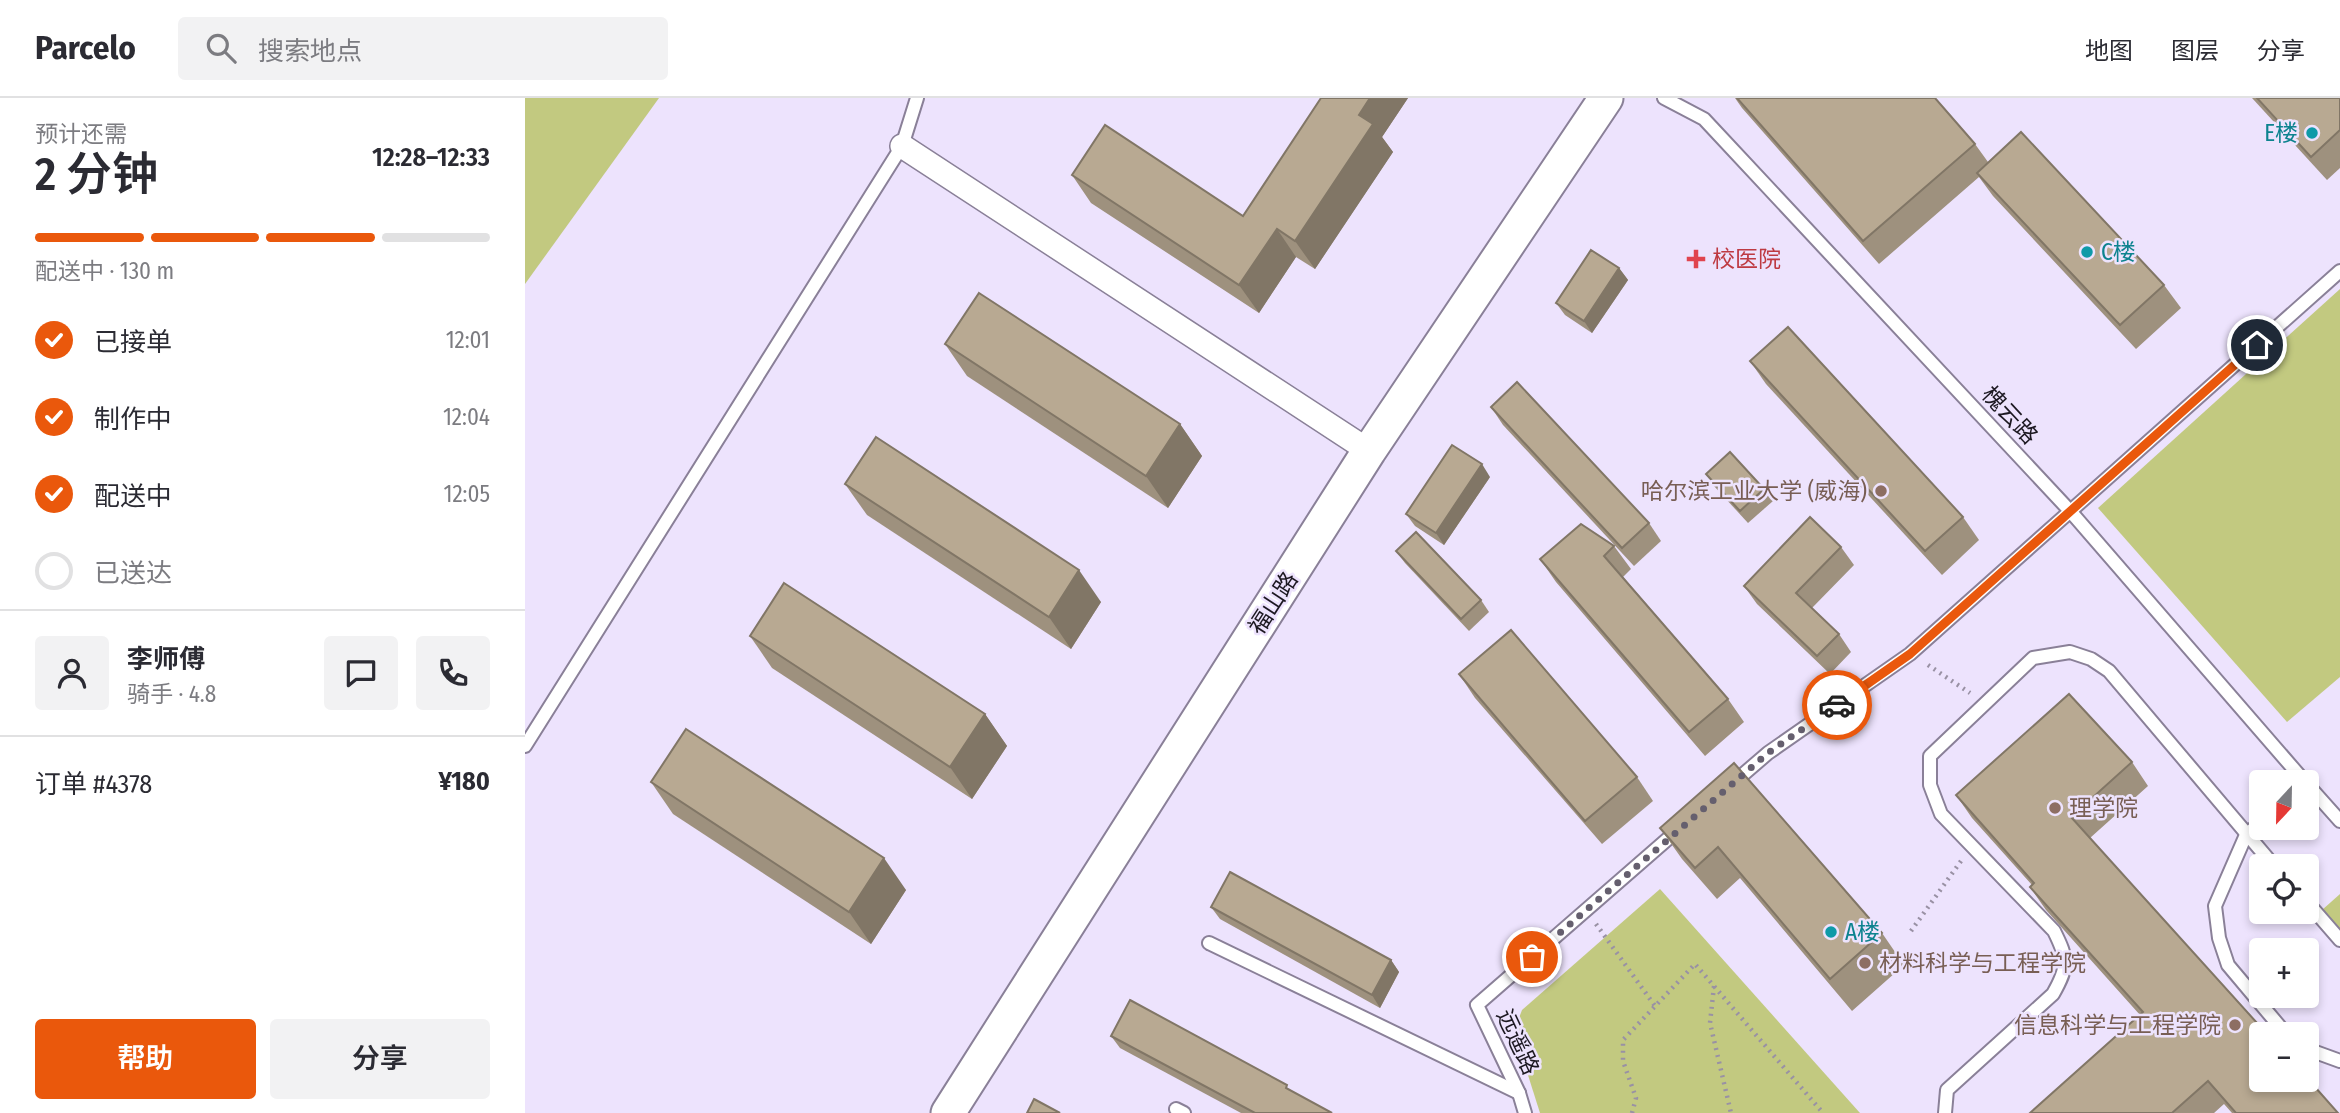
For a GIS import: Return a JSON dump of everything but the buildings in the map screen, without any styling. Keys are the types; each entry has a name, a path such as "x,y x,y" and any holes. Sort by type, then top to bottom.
{"main road":[{"name":"福山路","path":"948,1113 1369,451 1607,98"}],"street":[{"path":"902,146 1369,451"}],"lane":[{"path":"525,746 902,146 918,98"},
{"name":"槐云路","path":"1664,98 1704,119 2071,512 2295,770"},
{"path":"1717,796 1768,753 1910,654 2340,271"},
{"path":"1945,1113 1947,1090 2053,994 2064,975 2064,953 2054,931 1941,814 1930,785 1930,756 2033,658 2070,652 2091,659 2109,671 2263,854"},
{"name":"槐云路","path":"2319,798 2340,821"},
{"name":"远遥路","path":"1525,1113 1519,1093 1477,1005 1687,822"},
{"path":"2249,832 2215,906 2219,938 2228,965 2276,1022"},
{"path":"2319,916 2340,940"},
{"path":"1209,943 1519,1093"},
{"path":"2319,1053 2340,1061"}],"path":[{"path":"1910,654 1986,703"},
{"path":"1911,931 1972,846"},
{"path":"1586,909 1655,1006"},
{"path":"1632,1113 1636,1098 1623,1060 1623,1040 1695,964 1822,1113"},
{"path":"1714,985 1710,1023 1731,1113"}],"green space":[{"path":"525,98 659,98 525,284"},
{"path":"2340,289 2340,677 2287,722 2098,508"},
{"path":"1660,889 1860,1113 1540,1113 1514,1031 1522,1010"},
{"path":"2340,894 2340,930 2322,910"}],"way so far":[{"path":"1532,957 1768,753 1837,705"}],"place":[{"name":"E楼","path":"2312,133"},
{"name":"C楼","path":"2087,252"},
{"name":"校医院","path":"1696,259"},
{"name":"哈尔滨工业大学 (威海)","path":"1881,491"},
{"name":"理学院","path":"2055,808"},
{"name":"A楼","path":"1831,932"},
{"name":"材料科学与工程学院","path":"1865,963"},
{"name":"信息科学与工程学院","path":"2235,1025"}],"route":[{"path":"1837,705 1910,654 2257,345"}]}
